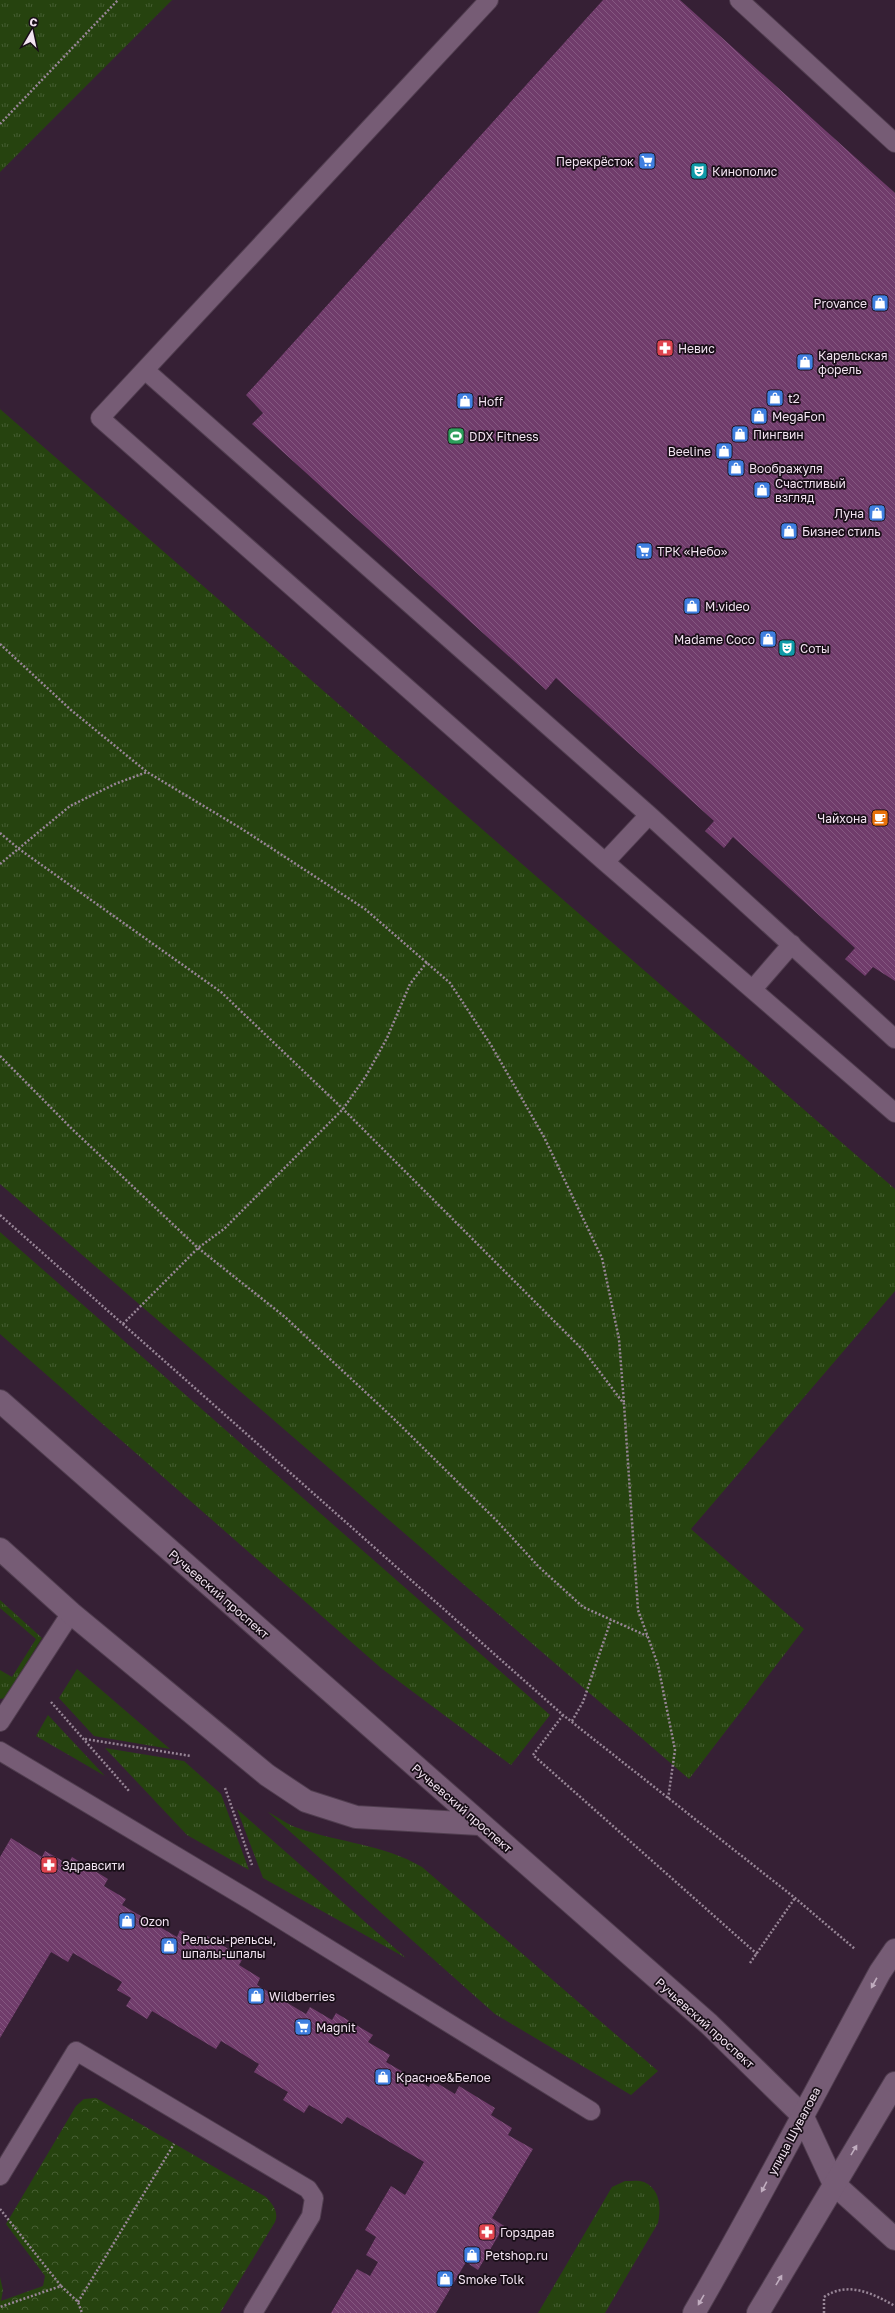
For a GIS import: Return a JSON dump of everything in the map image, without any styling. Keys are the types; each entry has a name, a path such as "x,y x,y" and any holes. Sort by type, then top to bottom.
{"street":[{"name":"Ручьевский проспект","path":"0,1401 479,1824 709,2024 802,2115 834,2184 895,2239"},
{"path":"0,1549 71,1613 267,1775 306,1801 356,1817 479,1824"},
{"name":"улица Шувалова","path":"694,2313 738,2239 802,2115 880,1972 895,1950"},
{"path":"758,2313 895,2083"}],"lane":[{"path":"489,0 146,371 100,418 605,862 895,1113"},
{"path":"739,0 895,143"},
{"path":"146,371 649,814 895,1039"},
{"path":"605,862 649,814"},
{"path":"753,989 792,944"},
{"path":"0,1722 71,1613"},
{"path":"0,1751 253,1902 591,2111"},
{"path":"0,2176 76,2051 308,2189 314,2198 311,2216 253,2313"}],"path":[{"path":"0,124 118,0"},
{"path":"0,644 71,710 147,772 242,829 365,909 450,983 491,1045 544,1137 602,1258 619,1339 638,1610 658,1665 675,1750 668,1799"},
{"path":"0,864 70,806 115,784 147,772"},
{"path":"0,833 19,849 222,992 343,1109 584,1351 624,1404"},
{"path":"123,1324 198,1248 224,1229 343,1109 366,1076 387,1038 410,984 427,962"},
{"path":"0,1056 72,1128 198,1248 296,1328 391,1416 496,1520 539,1567 583,1607 647,1636"},
{"path":"0,1215 563,1715 795,1898 856,1950"},
{"path":"572,1722 583,1702 612,1620"},
{"path":"50,1702 85,1739 131,1794"},
{"path":"563,1715 533,1755 757,1954"},
{"path":"85,1739 192,1756"},
{"path":"225,1788 260,1889 253,1902"},
{"path":"750,1963 795,1898"},
{"path":"78,2302 174,2143"},
{"path":"0,2209 62,2286 78,2302 82,2313"},
{"path":"0,2307 62,2286"},
{"path":"824,2313 824,2297 836,2290 854,2289 895,2306"}],"green space":[{"path":"0,0 172,0 0,172"},
{"path":"0,409 895,1189 895,1291 691,1529 804,1629 689,1779 0,1184"},
{"path":"0,1232 550,1715 511,1765 381,1668 0,1334"},
{"path":"0,1600 42,1638 5,1698 0,1699 0,1670 12,1677 36,1639 0,1608"},
{"path":"77,1669 170,1749 94,1736 59,1698"},
{"path":"48,1715 105,1776 36,1736"},
{"path":"105,1748 184,1761 221,1794 249,1870 187,1835"},
{"path":"237,1809 406,1958 263,1878"},
{"path":"268,1812 298,1828 392,1853 422,1867 658,2071 631,2095 495,2014"},
{"path":"96,2098 266,2197 273,2206 276,2212 275,2222 220,2313 0,2313 0,2277 3,2290 1,2301 43,2286 45,2276 6,2224 76,2106 84,2099"},
{"path":"625,2181 642,2181 650,2185 657,2195 659,2217 658,2223 605,2313 538,2313 612,2187"}],"building":[{"name":"ТРК «Небо»","path":"603,0 680,0 895,193 895,981 873,967 865,976 845,959 855,948 733,837 724,848 705,831 714,821 556,678 546,690 252,424 263,413 246,395"},
{"path":"11,1838 42,1857 45,1851 68,1864 72,1857 108,1879 104,1886 126,1899 122,1905 177,1937 180,1930 203,1943 207,1936 243,1958 239,1965 260,1978 257,1985 306,2014 310,2007 332,2020 336,2013 373,2035 368,2042 390,2055 386,2062 429,2087 432,2080 455,2094 459,2086 495,2108 491,2115 512,2128 508,2135 533,2149 492,2218 504,2226 478,2270 466,2262 436,2313 331,2313 357,2269 370,2276 378,2262 366,2255 376,2237 365,2230 391,2186 405,2195 424,2162 347,2117 342,2124 309,2105 304,2113 283,2100 288,2092 254,2072 259,2064 221,2041 216,2049 152,2011 147,2019 126,2006 131,1998 117,1990 122,1982 73,1953 68,1962 51,1952 0,2038 0,1857"}],"place":[{"name":"Перекрёсток","path":"647,161"},
{"name":"Кинополис","path":"699,171"},
{"name":"Provance","path":"880,303"},
{"name":"Невис","path":"665,348"},
{"name":"Карельская форель","path":"805,362"},
{"name":"t2","path":"775,398"},
{"name":"Hoff","path":"465,401"},
{"name":"MegaFon","path":"759,416"},
{"name":"Пингвин","path":"740,434"},
{"name":"DDX Fitness","path":"456,436"},
{"name":"Beeline","path":"724,451"},
{"name":"Воображуля","path":"736,468"},
{"name":"Счастливый взгляд","path":"762,490"},
{"name":"Луна","path":"877,513"},
{"name":"Бизнес стиль","path":"789,531"},
{"name":"ТРК «Небо»","path":"644,551"},
{"name":"M.video","path":"692,606"},
{"name":"Madame Coco","path":"768,639"},
{"name":"Соты","path":"787,648"},
{"name":"Чайхона","path":"880,818"},
{"name":"Здравсити","path":"49,1865"},
{"name":"Ozon","path":"127,1921"},
{"name":"Рельсы-рельсы, шпалы-шпалы","path":"169,1946"},
{"name":"Wildberries","path":"256,1996"},
{"name":"Magnit","path":"303,2027"},
{"name":"Красное&Белое","path":"383,2077"},
{"name":"Горздрав","path":"487,2232"},
{"name":"Petshop.ru","path":"472,2255"},
{"name":"Smoke Tolk","path":"445,2279"}]}
